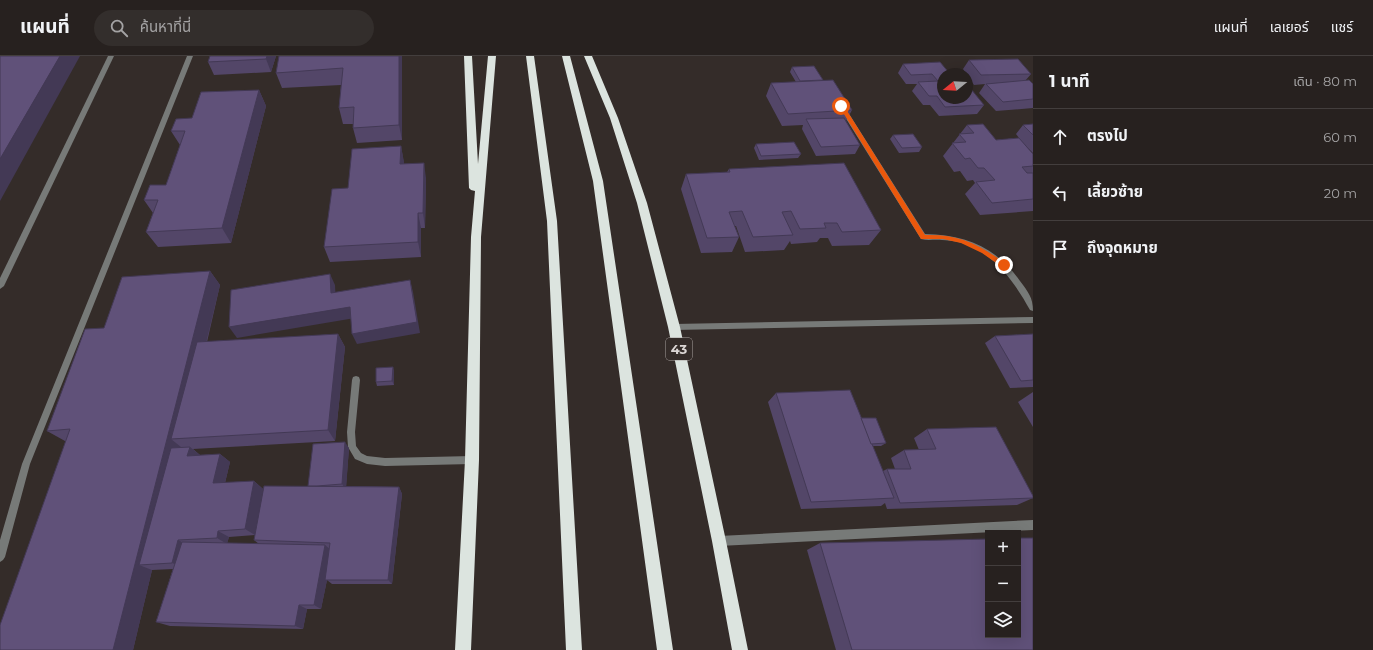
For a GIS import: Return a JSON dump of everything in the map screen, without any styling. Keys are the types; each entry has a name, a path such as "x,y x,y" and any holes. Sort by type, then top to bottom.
{"highway":[{"path":"463,650 472,460 476,237 468,56"},
{"path":"476,237 492,56"},
{"path":"530,56 552,220 574,650"},
{"path":"566,56 598,181 665,650"},
{"name":"43","path":"588,56 614,118 642,203 674,327 720,541 740,650"}],"street":[{"path":"0,286 111,56"},
{"path":"0,557 26,464 190,56"},
{"path":"841,106 923,237 943,237 962,242 995,258 1018,281 1033,308"},
{"path":"674,327 1033,320"},
{"path":"356,380 351,432 352,447 358,456 367,460 385,462 472,460"},
{"path":"720,541 1033,525"}],"building":[{"path":"0,56 60,56 0,159"},
{"path":"210,56 267,56 266,59 208,62"},
{"path":"279,56 399,56 399,125 353,128 354,107 339,108 343,68 276,73"},
{"path":"1018,59 1031,74 981,75 969,60"},
{"path":"940,62 945,68 937,68 937,80 932,74 911,75 903,64"},
{"path":"814,66 823,80 800,81 792,67"},
{"path":"833,80 852,110 788,114 771,83"},
{"path":"1029,80 1033,84 1033,99 1003,102 986,84"},
{"path":"937,81 937,96 929,96 918,82"},
{"path":"259,90 222,228 146,232 158,200 144,200 150,185 166,185 185,131 171,131 176,119 192,118 201,92"},
{"path":"973,91 984,105 945,107 943,104 973,104"},
{"path":"844,118 860,145 821,147 806,119"},
{"path":"983,124 996,140 1019,138 1033,154 1033,166 1022,167 1027,173 1033,173 1033,199 992,203 976,182 995,180 984,168 978,168 970,158 965,159 952,143 966,142 959,134 974,133 967,125"},
{"path":"1033,124 1033,135 1023,125"},
{"path":"913,134 922,147 902,148 893,135"},
{"path":"794,142 801,154 761,156 756,144"},
{"path":"401,146 400,164 424,163 423,213 418,213 418,242 324,247 332,189 348,188 352,149"},
{"path":"844,163 881,230 842,232 837,223 824,223 826,228 800,229 791,211 782,212 793,235 753,237 742,211 729,212 739,237 707,238 686,174 730,172 729,169"},
{"path":"210,271 113,650 0,650 0,625 70,429 47,431 85,329 104,328 122,277"},
{"path":"330,274 331,293 410,280 417,322 352,334 350,307 229,327 231,290"},
{"path":"338,334 328,430 171,439 197,342"},
{"path":"1033,334 1033,380 1021,381 995,336"},
{"path":"393,367 392,381 376,382 376,368"},
{"path":"850,390 894,498 811,502 776,393"},
{"path":"861,418 876,418 886,443 871,444"},
{"path":"996,427 1033,498 900,503 887,469 911,469 904,450 936,449 927,429"},
{"path":"345,442 342,484 308,486 313,444"},
{"path":"190,447 187,456 220,454 213,483 254,481 245,529 218,531 217,538 178,540 172,563 139,565 171,448"},
{"path":"264,486 399,487 388,580 325,580 330,543 254,540"},
{"path":"1021,538 1033,538 1033,650 852,650 820,543 985,539 985,638 1021,638"},
{"path":"182,542 325,545 314,605 299,605 295,626 156,622"}],"route":[{"path":"841,106 923,237 935,236 952,238 984,251 1004,265"}]}
